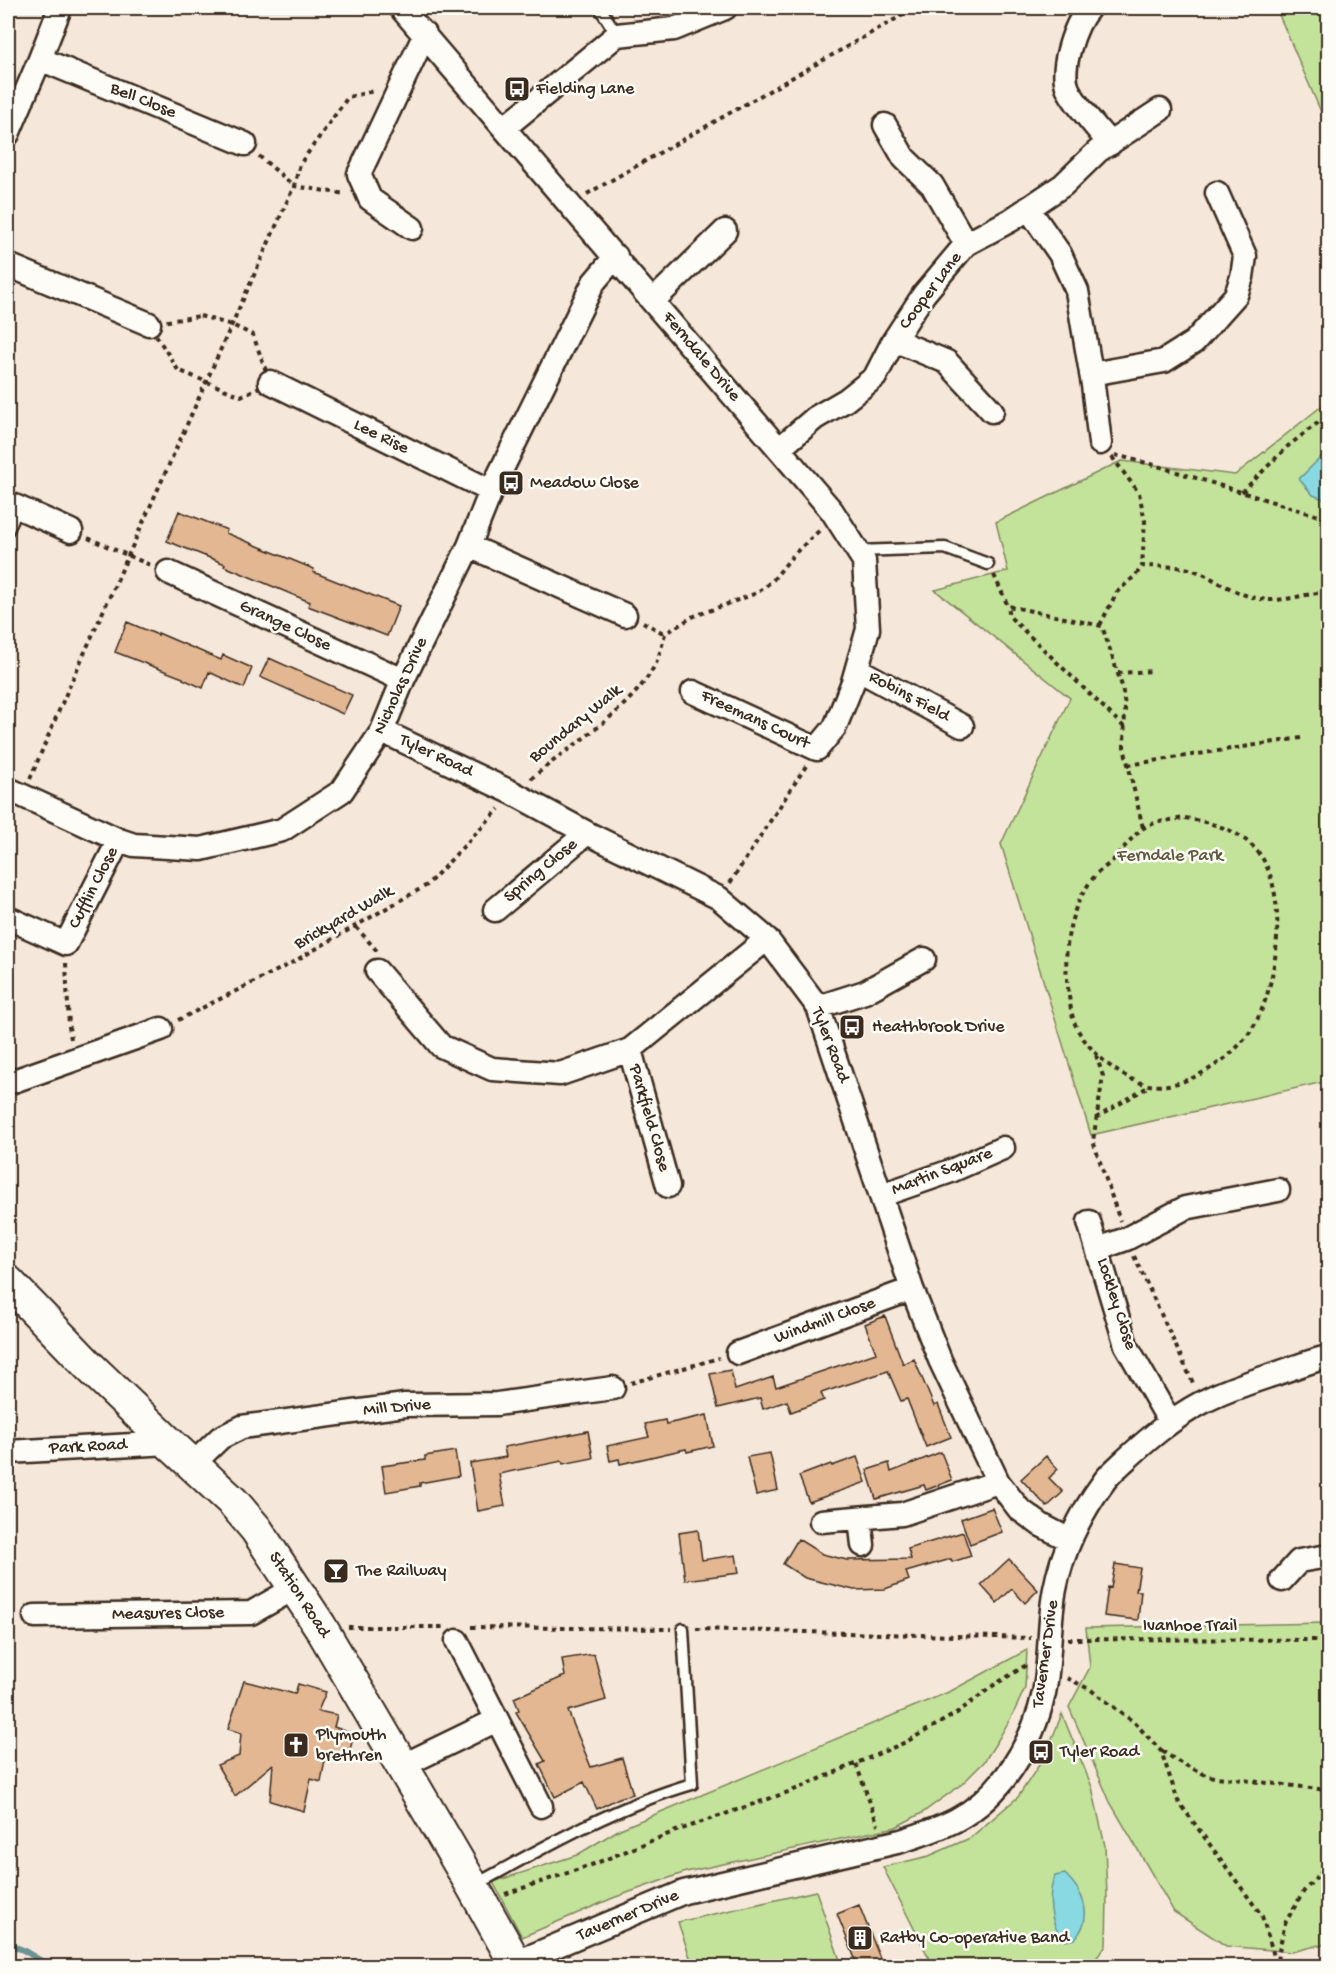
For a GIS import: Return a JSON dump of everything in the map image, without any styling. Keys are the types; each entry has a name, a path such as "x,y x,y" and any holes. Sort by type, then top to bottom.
{"street":[{"path":"8,134 60,8"},
{"name":"Ferndale Drive","path":"401,8 616,256 779,449 835,516 864,561 868,629 857,669 835,727 817,749"},
{"path":"504,128 617,35 674,29 725,8"},
{"path":"1089,8 1081,17 1070,48 1065,75 1068,90 1110,144"},
{"path":"412,228 370,199 358,174 424,34"},
{"name":"Bell Close","path":"40,59 245,144"},
{"name":"Cooper Lane","path":"779,449 815,418 846,400 875,377 894,340 924,294 966,244 1011,220 1063,185 1098,151 1160,110"},
{"path":"885,125 904,158 932,185 966,244"},
{"path":"1091,374 1164,361 1194,342 1236,295 1245,256 1217,193"},
{"path":"1029,208 1060,254 1077,291 1100,443"},
{"path":"653,301 725,231"},
{"name":"Nicholas Drive","path":"15,793 134,845 201,849 282,830 342,791 382,731 403,680 469,546 491,491 594,282 616,256"},
{"path":"8,265 149,324"},
{"path":"894,340 947,362 992,411"},
{"name":"Lee Rise","path":"270,382 491,491"},
{"path":"13,506 71,531"},
{"path":"469,546 625,615"},
{"name":"Grange Close","path":"168,572 403,680"},
{"name":"Robins Field","path":"857,669 962,726"},
{"name":"Freemans Court","path":"693,692 817,749"},
{"name":"Tyler Road","path":"382,731 513,793 587,833 719,898 767,939 818,1007 912,1289 940,1360 998,1482 1019,1509 1041,1525 1070,1540"},
{"name":"Spring Close","path":"495,910 587,833"},
{"name":"Cufflin Close","path":"8,918 66,944 119,840"},
{"path":"377,971 441,1046 492,1069 560,1074 630,1050 767,939"},
{"path":"818,1007 865,992 924,959"},
{"path":"8,1083 161,1029"},
{"name":"Parkfield Close","path":"630,1050 668,1186"},
{"name":"Martin Square","path":"882,1195 1003,1148"},
{"name":"Lockley Close","path":"1098,1249 1125,1239 1185,1208 1278,1190"},
{"name":"Lockley Close","path":"1089,1222 1126,1344 1170,1422"},
{"name":"Station Road","path":"8,1282 89,1366 233,1502 256,1529 320,1626 516,1965"},
{"name":"Windmill Close","path":"738,1353 912,1289"},
{"name":"Taverner Drive","path":"516,1965 684,1892 929,1833 958,1819 980,1803 1004,1779 1022,1753 1036,1721 1044,1694 1055,1590 1070,1540 1086,1507 1104,1480 1170,1422 1202,1402 1243,1384 1326,1364"},
{"name":"Mill Drive","path":"193,1464 220,1438 242,1427 405,1405 498,1404 613,1388"},
{"name":"Park Road","path":"8,1452 169,1443"},
{"path":"821,1521 902,1514 998,1482"},
{"path":"860,1518 863,1545"},
{"path":"1282,1580 1299,1561 1329,1556"},
{"name":"Measures Close","path":"35,1616 251,1613 295,1588"},
{"path":"458,1641 541,1806"},
{"path":"402,1766 497,1720"}],"lane":[{"path":"600,8 617,35"},
{"path":"8,530 13,506"},
{"path":"857,551 945,548 988,564"},
{"path":"477,1895 609,1816 692,1784 683,1629"}],"path":[{"path":"570,204 915,8"},
{"path":"15,793 66,694 294,186 300,164 348,97 400,87"},
{"path":"245,144 294,186 323,189 370,199"},
{"path":"200,316 232,325 253,335 270,382 241,396 178,370 149,324 200,316"},
{"path":"1241,492 1288,446 1329,415"},
{"path":"1100,625 1117,592 1136,575 1142,566 1145,521 1139,493 1108,454 1151,464 1329,519"},
{"name":"Boundary Walk","path":"513,793 632,697 655,665 665,634 692,617 756,593 773,580 794,554 835,516"},
{"path":"71,531 168,572"},
{"path":"988,564 1008,606 1010,617 1124,727"},
{"path":"1142,566 1190,569 1224,587 1261,599 1276,601 1329,592"},
{"path":"1008,606 1100,625 1118,673 1125,707 1124,747 1143,828"},
{"path":"1118,673 1152,671"},
{"path":"1128,765 1301,738"},
{"path":"719,898 817,749"},
{"name":"Brickyard Walk","path":"161,1029 286,966 427,885 513,793"},
{"path":"1185,818 1222,826 1242,838 1258,852 1269,874 1276,898 1277,942 1274,969 1259,1018 1233,1052 1199,1075 1166,1085 1151,1085 1137,1081 1095,1054 1076,1027 1071,1010 1065,964 1072,914 1083,892 1095,875 1110,863 1143,828 1185,818"},
{"path":"356,927 381,956 377,971"},
{"path":"66,944 69,1027 75,1058"},
{"path":"1095,1054 1103,1076 1095,1118 1094,1141 1125,1239 1202,1402"},
{"path":"1095,1118 1151,1085"},
{"path":"613,1388 738,1353"},
{"name":"Ivanhoe Trail","path":"1049,1652 1329,1640"},
{"path":"477,1895 594,1864 676,1831 794,1790 856,1764 906,1742 957,1713 994,1685 1049,1652 1091,1690 1135,1723 1161,1750 1179,1762 1208,1776 1329,1790"},
{"path":"1161,1750 1178,1801 1262,1916 1277,1961"},
{"path":"856,1764 884,1845"},
{"path":"1277,1966 1286,1923 1304,1891 1329,1864"}],"green space":[{"path":"1276,8 1328,8 1328,128"},
{"name":"Ferndale Park","path":"1328,401 1328,1003 1325,1004 1328,1032 1328,1081 1091,1135 1001,844 1070,698 935,590 1008,571 996,522 1117,463 1122,461 1235,475"},
{"path":"1328,1623 1328,1943 1292,1952 1226,1946 1174,1912 1110,1802 1069,1707 1090,1667 1086,1628"},
{"path":"1027,1650 1025,1688 1014,1712 984,1762 962,1784 922,1813 896,1827 686,1872 613,1898 522,1937 493,1882 577,1855 620,1829 951,1691"},
{"path":"1062,1714 1092,1787 1105,1846 1106,1946 1090,1966 933,1966 883,1867 929,1856 970,1838 1018,1797 1045,1756"},
{"path":"816,1891 842,1966 693,1966 678,1922"}],"water":[{"path":"1328,450 1328,501 1313,495 1299,479"},
{"path":"1065,1874 1082,1897 1085,1914 1081,1931 1075,1939 1065,1941 1053,1919 1050,1901 1055,1876"}],"building":[{"path":"179,511 314,569 313,572 399,606 387,636 308,606 310,602 167,541"},
{"path":"127,622 221,660 223,655 252,668 244,688 209,672 203,688 115,652"},
{"path":"269,658 352,695 343,714 260,677"},
{"path":"885,1316 903,1364 914,1359 934,1406 938,1404 951,1437 926,1447 907,1399 901,1401 888,1371 821,1393 824,1400 791,1412 787,1401 763,1409 760,1398 718,1408 710,1374 731,1370 735,1390 773,1377 776,1387 876,1353 865,1324"},
{"path":"707,1415 713,1446 687,1452 686,1449 620,1464 619,1459 610,1461 607,1446 649,1437 645,1424 665,1420 666,1424"},
{"path":"588,1431 593,1458 563,1464 562,1461 499,1474 505,1506 478,1511 470,1463 506,1457 504,1447"},
{"path":"455,1451 459,1476 386,1492 382,1466 425,1460 425,1456"},
{"path":"941,1452 952,1480 926,1490 924,1485 876,1499 867,1470 889,1463 891,1472"},
{"path":"770,1453 778,1490 756,1495 747,1457"},
{"path":"1046,1456 1058,1469 1049,1478 1063,1492 1047,1507 1021,1479"},
{"path":"857,1457 866,1482 809,1502 799,1476"},
{"path":"992,1508 1002,1532 970,1544 961,1519"},
{"path":"698,1530 702,1560 736,1555 739,1573 685,1580 679,1533"},
{"path":"963,1532 971,1556 952,1562 951,1559 906,1572 909,1580 885,1589 854,1590 805,1578 783,1564 798,1539 822,1554 847,1560 911,1559 908,1549"},
{"path":"1009,1559 1038,1590 1025,1603 1012,1589 997,1603 981,1585"},
{"path":"1115,1564 1140,1568 1136,1591 1141,1591 1138,1620 1104,1616 1108,1587 1111,1588"},
{"path":"594,1654 606,1700 568,1711 591,1767 622,1758 633,1794 597,1809 584,1782 555,1797 539,1764 545,1761 516,1712 519,1710 514,1698 565,1676 562,1659"},
{"name":"Plymouth brethren","path":"244,1681 295,1694 298,1684 326,1692 318,1711 337,1715 334,1727 354,1734 347,1762 325,1760 321,1782 311,1779 304,1811 270,1801 273,1764 235,1796 217,1765 239,1756 241,1733 228,1729"},
{"name":"Ratby Co-operative Band","path":"859,1905 882,1963 858,1966 837,1914"}],"waterway":[{"path":"8,1944 50,1966"},
{"path":"1305,1966 1328,1963"}],"place":[{"name":"Fielding Lane","path":"517,89"},
{"name":"Meadow Close","path":"511,483"},
{"name":"Heathbrook Drive","path":"852,1027"},
{"name":"The Railway","path":"336,1571"},
{"name":"Plymouth brethren","path":"296,1745"},
{"name":"Tyler Road","path":"1041,1752"},
{"name":"Ratby Co-operative Band","path":"860,1938"}]}
